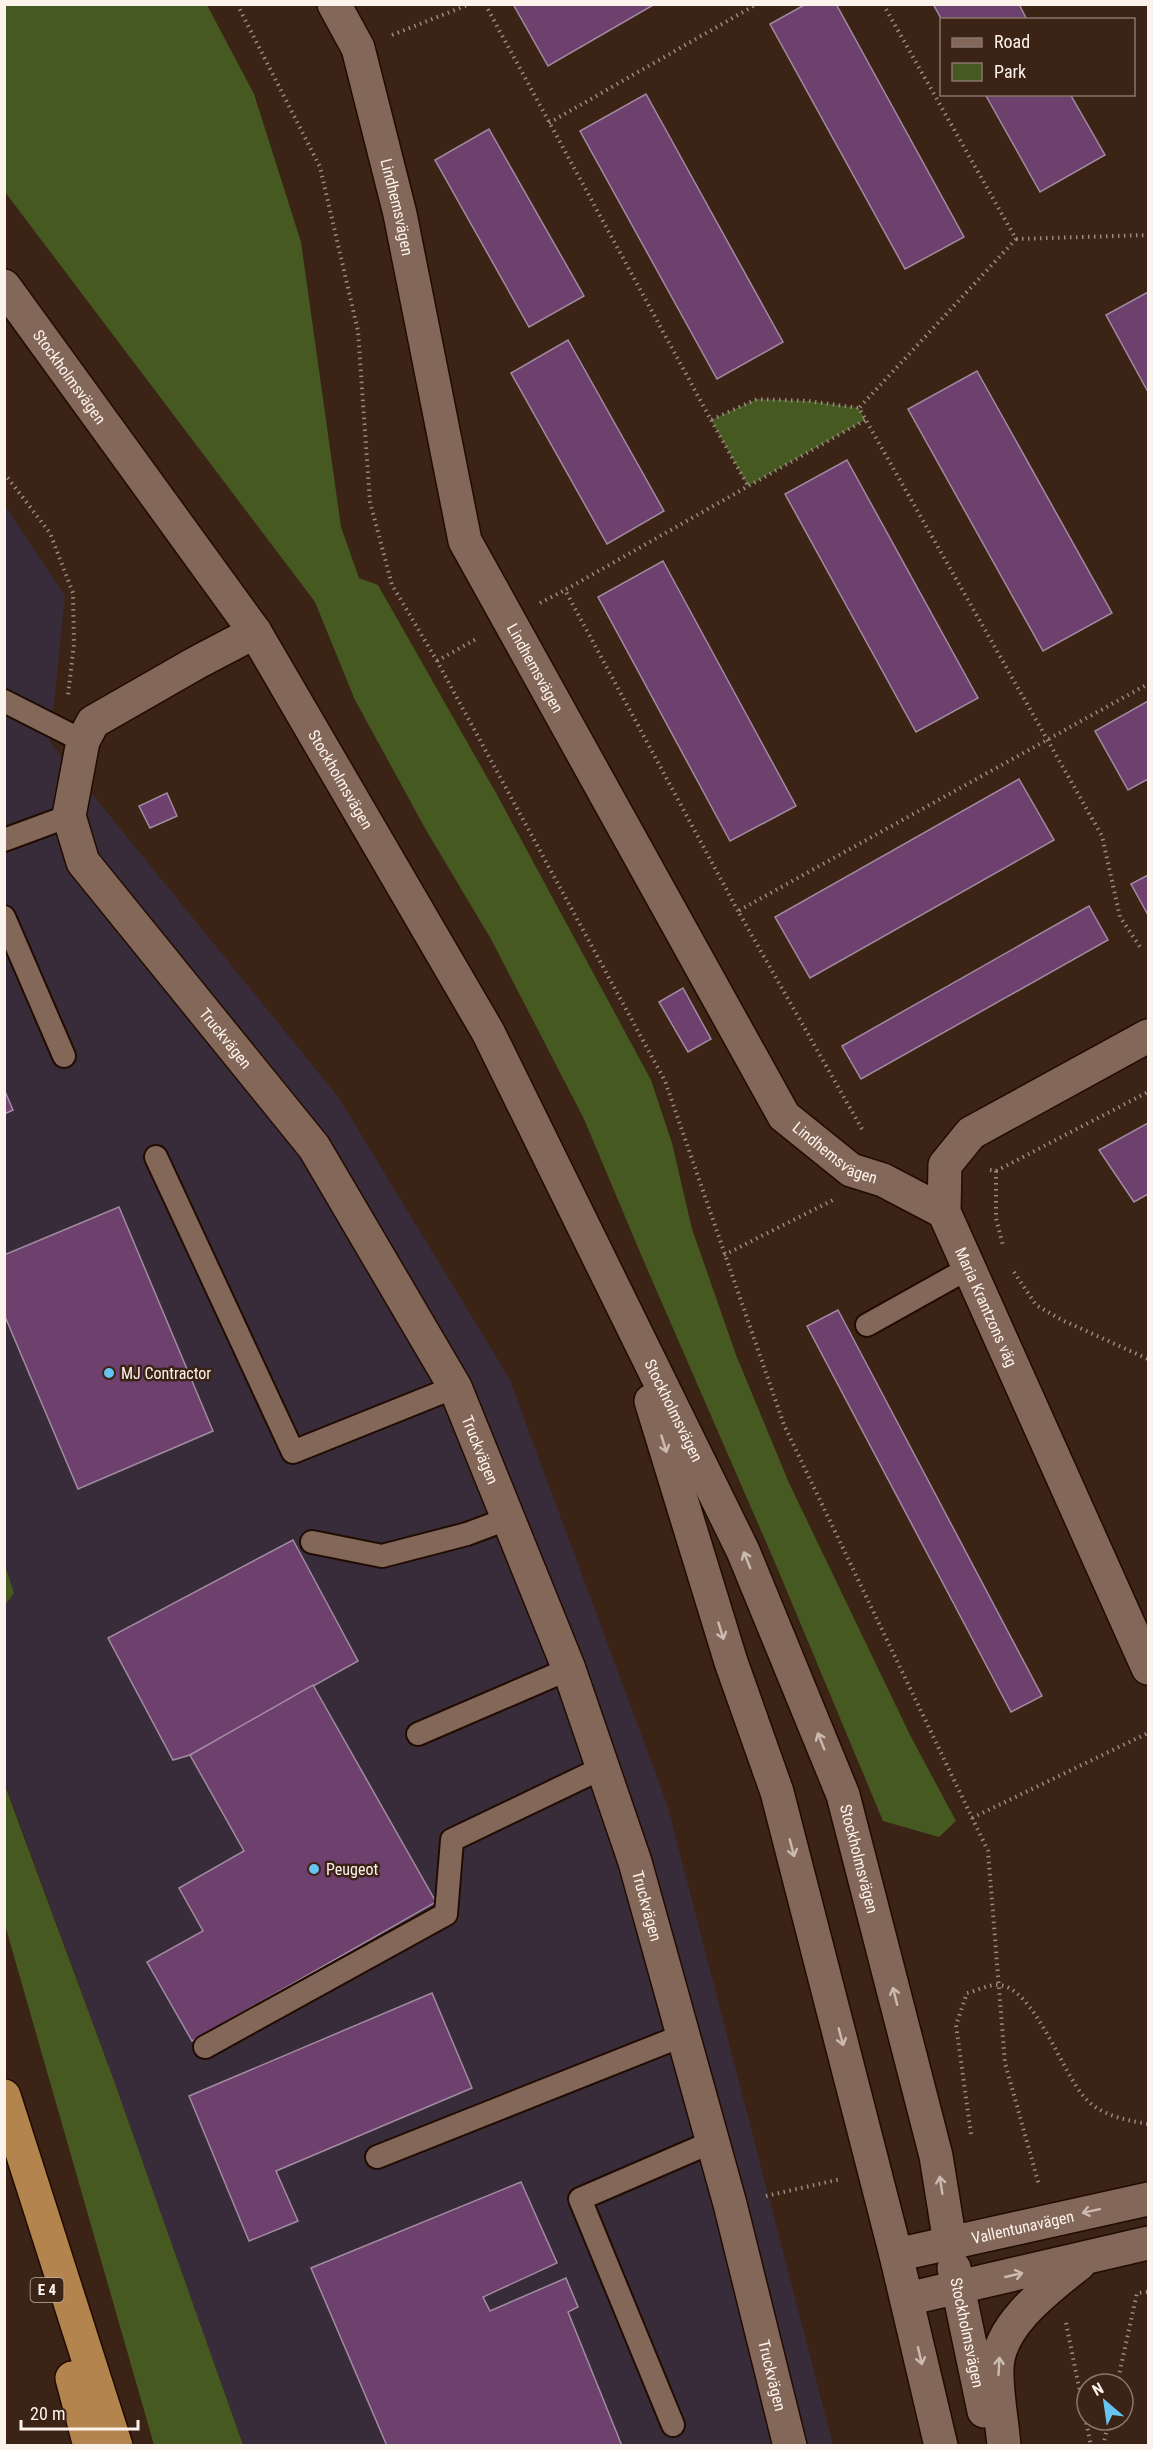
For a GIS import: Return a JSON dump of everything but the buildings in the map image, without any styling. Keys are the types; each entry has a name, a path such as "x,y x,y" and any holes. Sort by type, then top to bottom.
{"highway":[{"path":"4,2096 116,2445"},
{"name":"E 4","path":"4,2135 90,2445"}],"street":[{"name":"Lindhemsvägen","path":"334,4 358,48 400,214 465,541 784,1116 851,1170 883,1180 944,1212"},
{"name":"Stockholmsvägen","path":"4,286 255,632 488,1032 743,1551 843,1795 936,2156 957,2289 991,2445"},
{"path":"88,731 196,663 255,632"},
{"name":"Truckvägen","path":"88,731 69,816 83,862 314,1147 455,1387 569,1669 635,1862 684,2035 790,2445"},
{"name":"Maria Krantzons väg","path":"1149,1036 971,1134 945,1165 944,1212 1149,1668"},
{"name":"Stockholmsvägen","path":"623,1308 731,1662 777,1792 896,2255 941,2445"},
{"name":"Vallentunavägen","path":"896,2255 1149,2199"},
{"path":"907,2299 1149,2243"},
{"name":"Stockholmsvägen","path":"1004,2445 997,2366 1003,2341 1043,2293 1088,2258"}],"lane":[{"path":"4,701 88,731"},
{"path":"4,840 69,816"},
{"path":"4,917 64,1056"},
{"path":"156,1157 293,1452 455,1387"},
{"path":"867,1325 969,1268"},
{"path":"312,1542 381,1556 467,1534 507,1519"},
{"path":"418,1734 569,1669"},
{"path":"205,2047 446,1914 452,1840 603,1768"},
{"path":"377,2157 684,2035"},
{"path":"673,2425 580,2199 712,2142"}],"path":[{"path":"237,4 320,167 358,331 370,502 392,585 437,661 665,1081 783,1425 988,1851 1005,2063 1041,2194"},
{"path":"358,48 470,4"},
{"path":"485,4 748,486"},
{"path":"549,123 757,4"},
{"path":"884,4 1016,239"},
{"path":"859,408 1016,239 1149,235"},
{"path":"711,420 757,399 808,401 859,408"},
{"path":"859,408 1102,836 1120,917 1142,950"},
{"path":"865,420 565,590 738,911 865,1135"},
{"path":"4,473 50,533 73,592 74,644 68,696 88,731"},
{"path":"738,911 1149,684"},
{"path":"996,1171 1149,1092"},
{"path":"972,1818 1149,1733"},
{"path":"999,1985 1016,1991 1030,2004 1086,2099 1115,2118 1149,2124"},
{"path":"1120,2372 1137,2293 1149,2292"},
{"path":"1064,2315 1091,2445"}],"shaded area":[{"path":"5,506 65,596 50,742 339,1098 509,1378 667,1804 833,2445 243,2445 113,2078 5,1783 4,1605 14,1593 4,1563"}],"green space":[{"path":"5,4 207,5 254,94 301,242 341,527 359,578 378,585 496,793 651,1080 672,1143 692,1229 736,1355 789,1483 910,1735 956,1821 939,1837 883,1821 776,1565 584,1119 491,939 426,830 355,700 315,602 5,192"},
{"path":"757,399 808,401 859,408 865,420 748,486 711,420"},
{"path":"4,1563 14,1593 5,1605 4,1605"},
{"path":"4,1783 113,2078 243,2445 154,2445 5,1925"}],"place":[{"name":"MJ Contractor","path":"109,1373"},
{"name":"Peugeot","path":"314,1869"}]}
